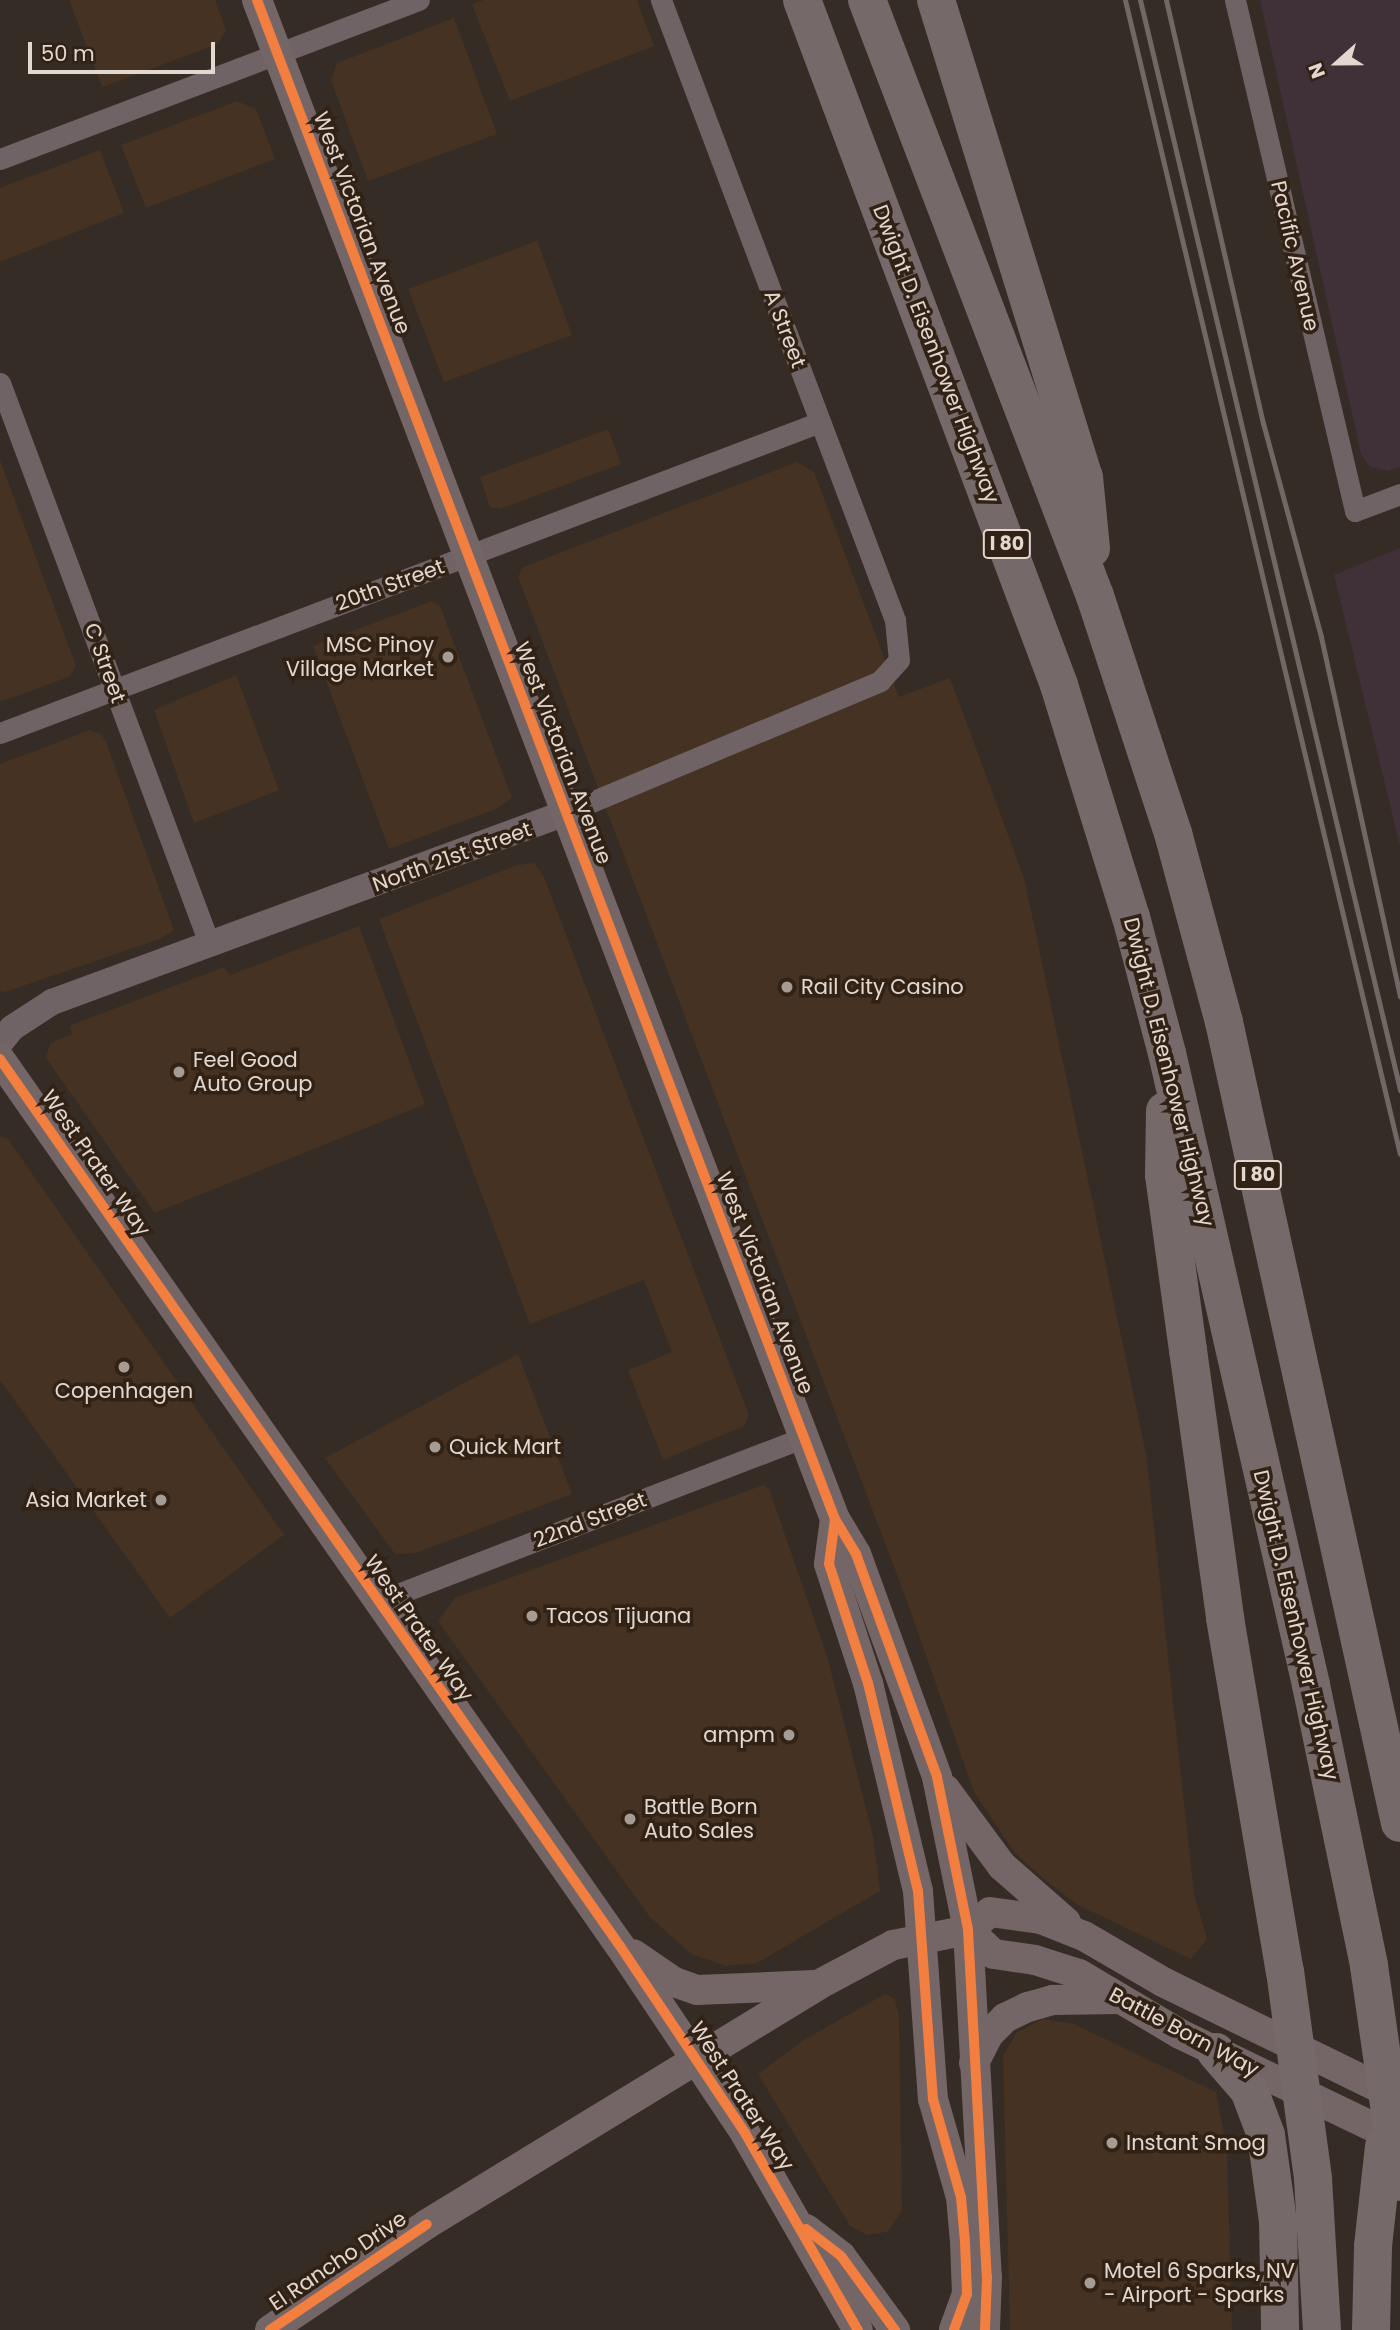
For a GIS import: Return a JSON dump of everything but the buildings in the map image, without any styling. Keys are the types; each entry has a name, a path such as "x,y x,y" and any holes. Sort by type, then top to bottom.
{"highway":[{"path":"793,0 819,44"},
{"name":"Dwight D. Eisenhower Highway","path":"802,0 1059,685 1131,917 1167,1053 1348,1849 1394,2098 1400,2182"},
{"name":"I 80","path":"867,0 1095,596 1173,833 1224,1022 1400,1823"},
{"path":"936,0 1084,477 1095,596"},
{"path":"1167,1053 1164,1175 1225,1618 1285,1971 1313,2179 1322,2330"},
{"path":"1388,1763 1400,1800"},
{"path":"1216,2052 1249,2090 1266,2135 1278,2221 1280,2330"},
{"path":"1371,2330 1373,2246 1394,2098"}],"main road":[{"name":"West Victorian Avenue","path":"257,0 835,1519 856,1554 937,1777 946,1933 933,2099 961,2197 967,2294 954,2330"},
{"name":"West Prater Way","path":"0,1059 696,2058 800,2224 858,2330"},
{"name":"West Victorian Avenue","path":"835,1519 830,1564 879,1728 946,1933 974,2063 985,2330"},
{"path":"937,1777 1002,1866 1084,1936"},
{"name":"Battle Born Way","path":"946,1933 990,1912 1041,1919 1084,1936 1163,1982 1394,2098"},
{"name":"Battle Born Way","path":"946,1933 994,1954 1035,1960 1079,1974 1216,2052 1400,2140"},
{"name":"El Rancho Drive","path":"270,2330 416,2231 818,1985 893,1945 946,1933"},
{"path":"620,1946 674,1982 696,1990 818,1985"},
{"path":"974,2063 989,2034 1005,2018 1028,2007 1053,2000 1121,1998"},
{"name":"West Prater Way","path":"800,2224 841,2256 895,2330"}],"street":[{"path":"0,159 419,0"},
{"name":"A Street","path":"661,0 895,620 899,660"},
{"name":"Pacific Avenue","path":"1235,0 1355,511 1400,494"},
{"name":"C Street","path":"0,383 209,943"},
{"name":"20th Street","path":"0,733 820,422"},
{"name":"North 21st Street","path":"0,1043 12,1028 52,1002 565,813 880,681 899,660"},
{"name":"22nd Street","path":"377,1602 804,1437"}],"shaded area":[{"path":"69,0 215,0 226,30 218,44 102,87"},
{"path":"484,0 637,0 654,46 510,101 472,4"},
{"path":"1260,0 1400,0 1400,467 1389,471 1370,467 1361,454"},
{"path":"454,18 497,134 368,181 331,80 337,63"},
{"path":"237,101 256,109 275,159 146,208 121,145"},
{"path":"100,150 124,213 0,262 0,188"},
{"path":"537,241 572,335 444,382 408,289"},
{"path":"608,429 621,464 500,509 490,507 480,477"},
{"path":"0,460 76,666 69,677 0,702"},
{"path":"797,462 814,472 899,697 950,678 1024,878 1146,1454 1194,1894 1207,1939 1191,1959 1078,1905 1045,1880 1015,1853 974,1792 904,1593 518,577 523,567"},
{"path":"1400,548 1400,846 1334,575"},
{"path":"432,601 440,606 512,798 496,809 389,849 313,646"},
{"path":"236,675 279,790 194,823 154,710"},
{"path":"90,730 102,735 106,742 174,930 160,939 5,992 0,991 0,764"},
{"path":"534,863 544,877 749,1415 744,1426 663,1460 628,1370 672,1352 644,1280 530,1324 379,919 517,865"},
{"path":"359,926 425,1104 155,1213 46,1058 50,1043 72,1034 69,1026 224,967 230,975"},
{"path":"0,1136 8,1139 284,1535 170,1618 0,1380"},
{"path":"518,1354 572,1494 416,1553 395,1554 325,1458"},
{"path":"763,1485 769,1489 827,1656 873,1836 880,1891 757,1963 726,1966 691,1954 649,1916 438,1621 455,1598"},
{"path":"885,1994 895,1999 899,2018 902,2211 887,2232 867,2235 850,2226 758,2074 802,2041"},
{"path":"1043,2019 1074,2024 1216,2092 1227,2150 1232,2330 1010,2330 1003,2056 1017,2032"}],"railway":[{"path":"1125,0 1400,1154"},
{"path":"1140,0 1400,1090"},
{"path":"1166,0 1263,423 1321,637 1400,996"}],"cycle path":[{"path":"257,0 835,1519 856,1554 937,1777 968,1930 987,2277 985,2330"},
{"path":"0,1059 620,1946 745,2133 858,2330"},
{"path":"835,1519 829,1564 868,1683 918,1891 933,2099 961,2197 965,2242 967,2294 954,2330"},
{"path":"270,2330 427,2224"},
{"path":"806,2229 841,2256 895,2330"}],"place":[{"name":"MSC Pinoy Village Market","path":"448,657"},
{"name":"Rail City Casino","path":"787,987"},
{"name":"Feel Good Auto Group","path":"179,1072"},
{"name":"Copenhagen","path":"124,1367"},
{"name":"Quick Mart","path":"435,1447"},
{"name":"Asia Market","path":"161,1500"},
{"name":"Tacos Tijuana","path":"532,1616"},
{"name":"ampm","path":"789,1735"},
{"name":"Battle Born Auto Sales","path":"630,1819"},
{"name":"Instant Smog","path":"1112,2143"},
{"name":"Motel 6 Sparks, NV - Airport - Sparks","path":"1090,2283"}]}
